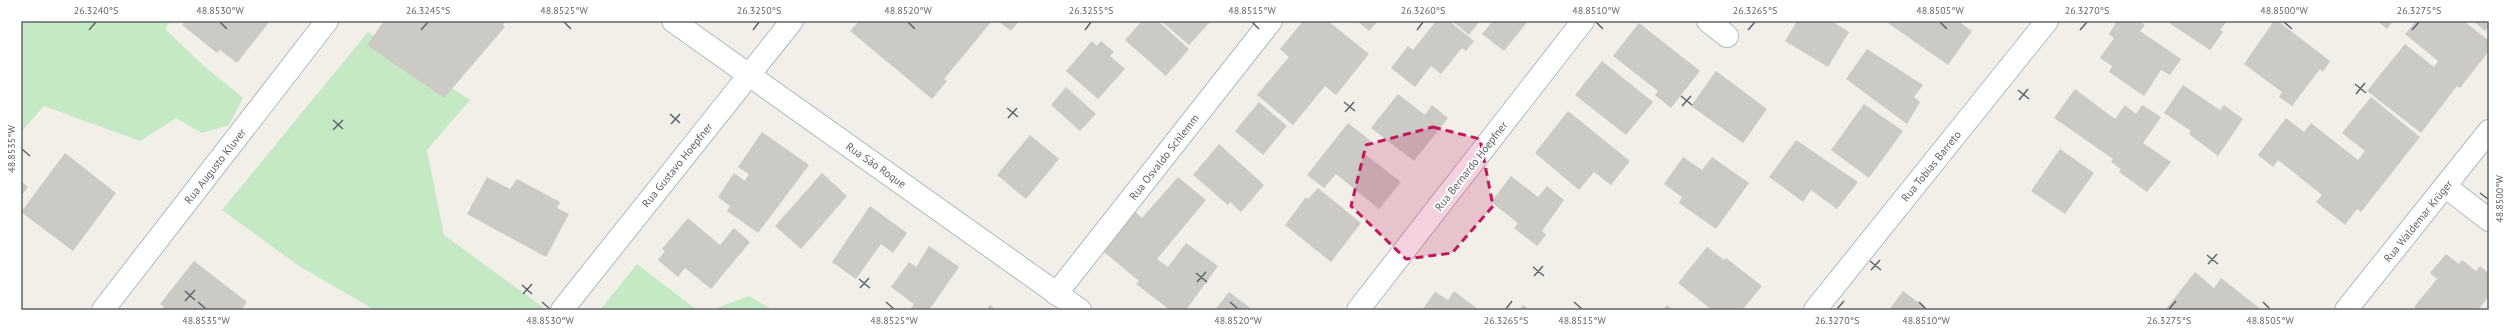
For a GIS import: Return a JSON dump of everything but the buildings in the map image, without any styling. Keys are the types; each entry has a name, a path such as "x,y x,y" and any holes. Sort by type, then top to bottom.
{"street":[{"name":"Rua Augusto Kluver","path":"103,310 327,21"},
{"name":"Rua São Roque","path":"673,21 1080,310"},
{"name":"Rua Gustavo Hoepfner","path":"562,310 792,21"},
{"name":"Rua Osvaldo Schlemm","path":"1056,294 1271,21"},
{"name":"Rua Bernardo Hoepfner","path":"1358,310 1583,21"},
{"path":"1708,21 1727,36"},
{"name":"Rua Tobias Barreto","path":"1815,310 2047,21"},
{"name":"Rua Waldemar Krüger","path":"2346,310 2489,131"},
{"path":"2445,186 2489,220"}],"highlighted area":[{"path":"1433,127 1480,139 1493,206 1452,253 1406,259 1351,206 1366,145"}],"green space":[{"path":"21,21 170,21 165,29 203,65 243,98 229,125 202,133 176,118 140,141 44,106 21,132"},
{"path":"368,32 470,100 427,150 444,235 544,308 542,310 375,310 299,266 222,210"},
{"path":"637,264 697,310 600,310"},
{"path":"749,296 773,310 713,310 717,308"}]}
